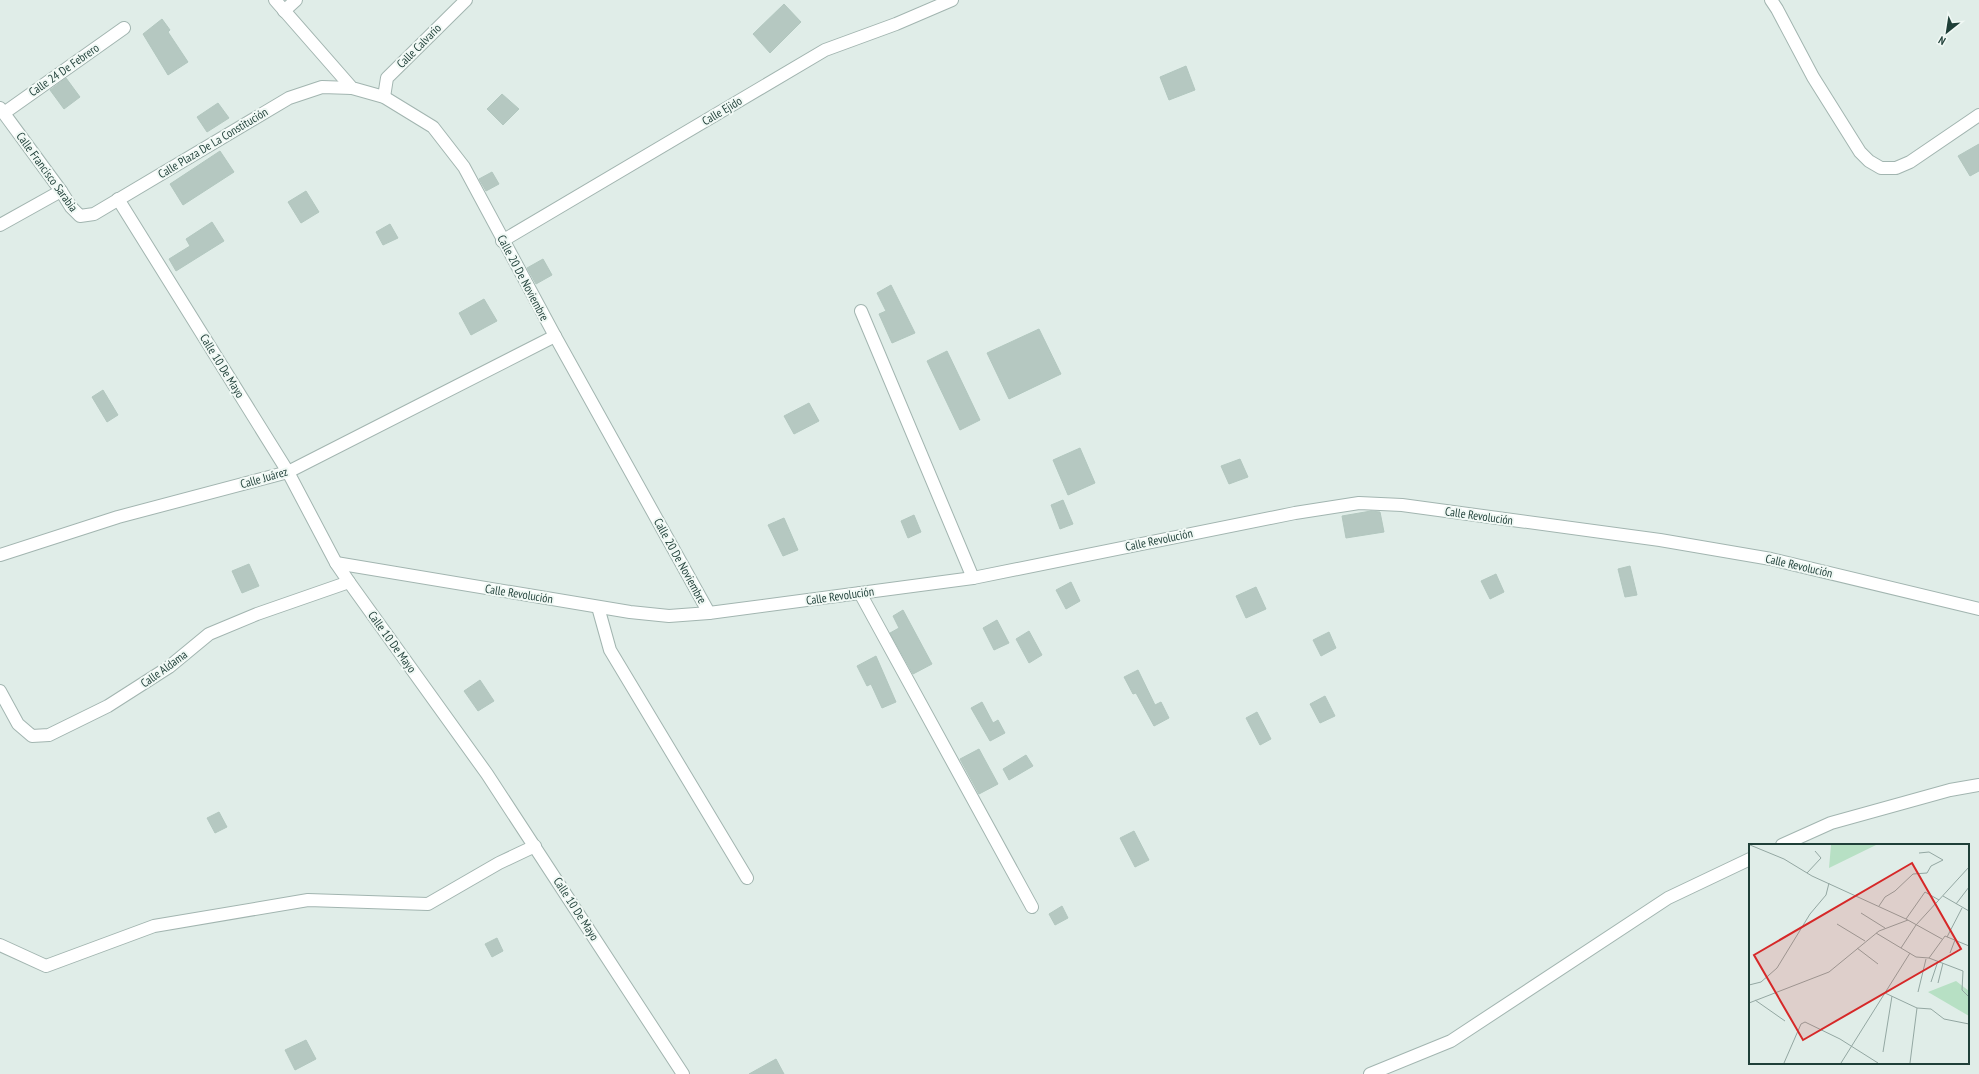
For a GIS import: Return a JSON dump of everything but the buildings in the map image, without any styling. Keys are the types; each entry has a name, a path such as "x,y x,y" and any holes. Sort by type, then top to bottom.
{"street":[{"path":"275,0 352,88"},
{"path":"284,11 296,0"},
{"name":"Calle Calvario","path":"384,97 387,78 466,0"},
{"name":"Calle Ejido","path":"502,241 825,50 896,24 952,0"},
{"path":"1771,0 1777,8 1813,77 1860,152 1869,161 1881,168 1896,168 1910,162 1979,115"},
{"name":"Calle 24 De Febrero","path":"2,110 124,28"},
{"name":"Calle Plaza De La Constitución","path":"80,216 94,214 289,98 322,87 352,88"},
{"name":"Calle 20 De Noviembre","path":"352,88 384,97 433,126 464,166 502,241 554,336 709,613"},
{"name":"Calle Francisco Sarabia","path":"2,110 61,190 71,207 80,216"},
{"path":"0,224 61,190"},
{"name":"Calle 10 De Mayo","path":"118,199 288,472 336,563 487,774 684,1074"},
{"path":"861,311 972,578"},
{"name":"Calle Juárez","path":"0,556 118,517 288,472 554,336"},
{"name":"Calle Revolución","path":"336,563 598,607 669,616 709,613 972,578 1295,513 1359,503 1402,505 1660,540 1771,559 1979,609"},
{"name":"Calle Aldama","path":"0,691 18,724 32,736 49,735 108,706 169,667 209,634 257,614 349,582"},
{"path":"860,593 1032,907"},
{"path":"598,607 610,650 747,878"},
{"path":"1784,844 1831,823 1950,790 1979,785"},
{"path":"0,945 46,966 154,926 308,900 428,904 499,863 535,846"},
{"path":"1370,1074 1451,1041 1668,898 1749,859"}]}
